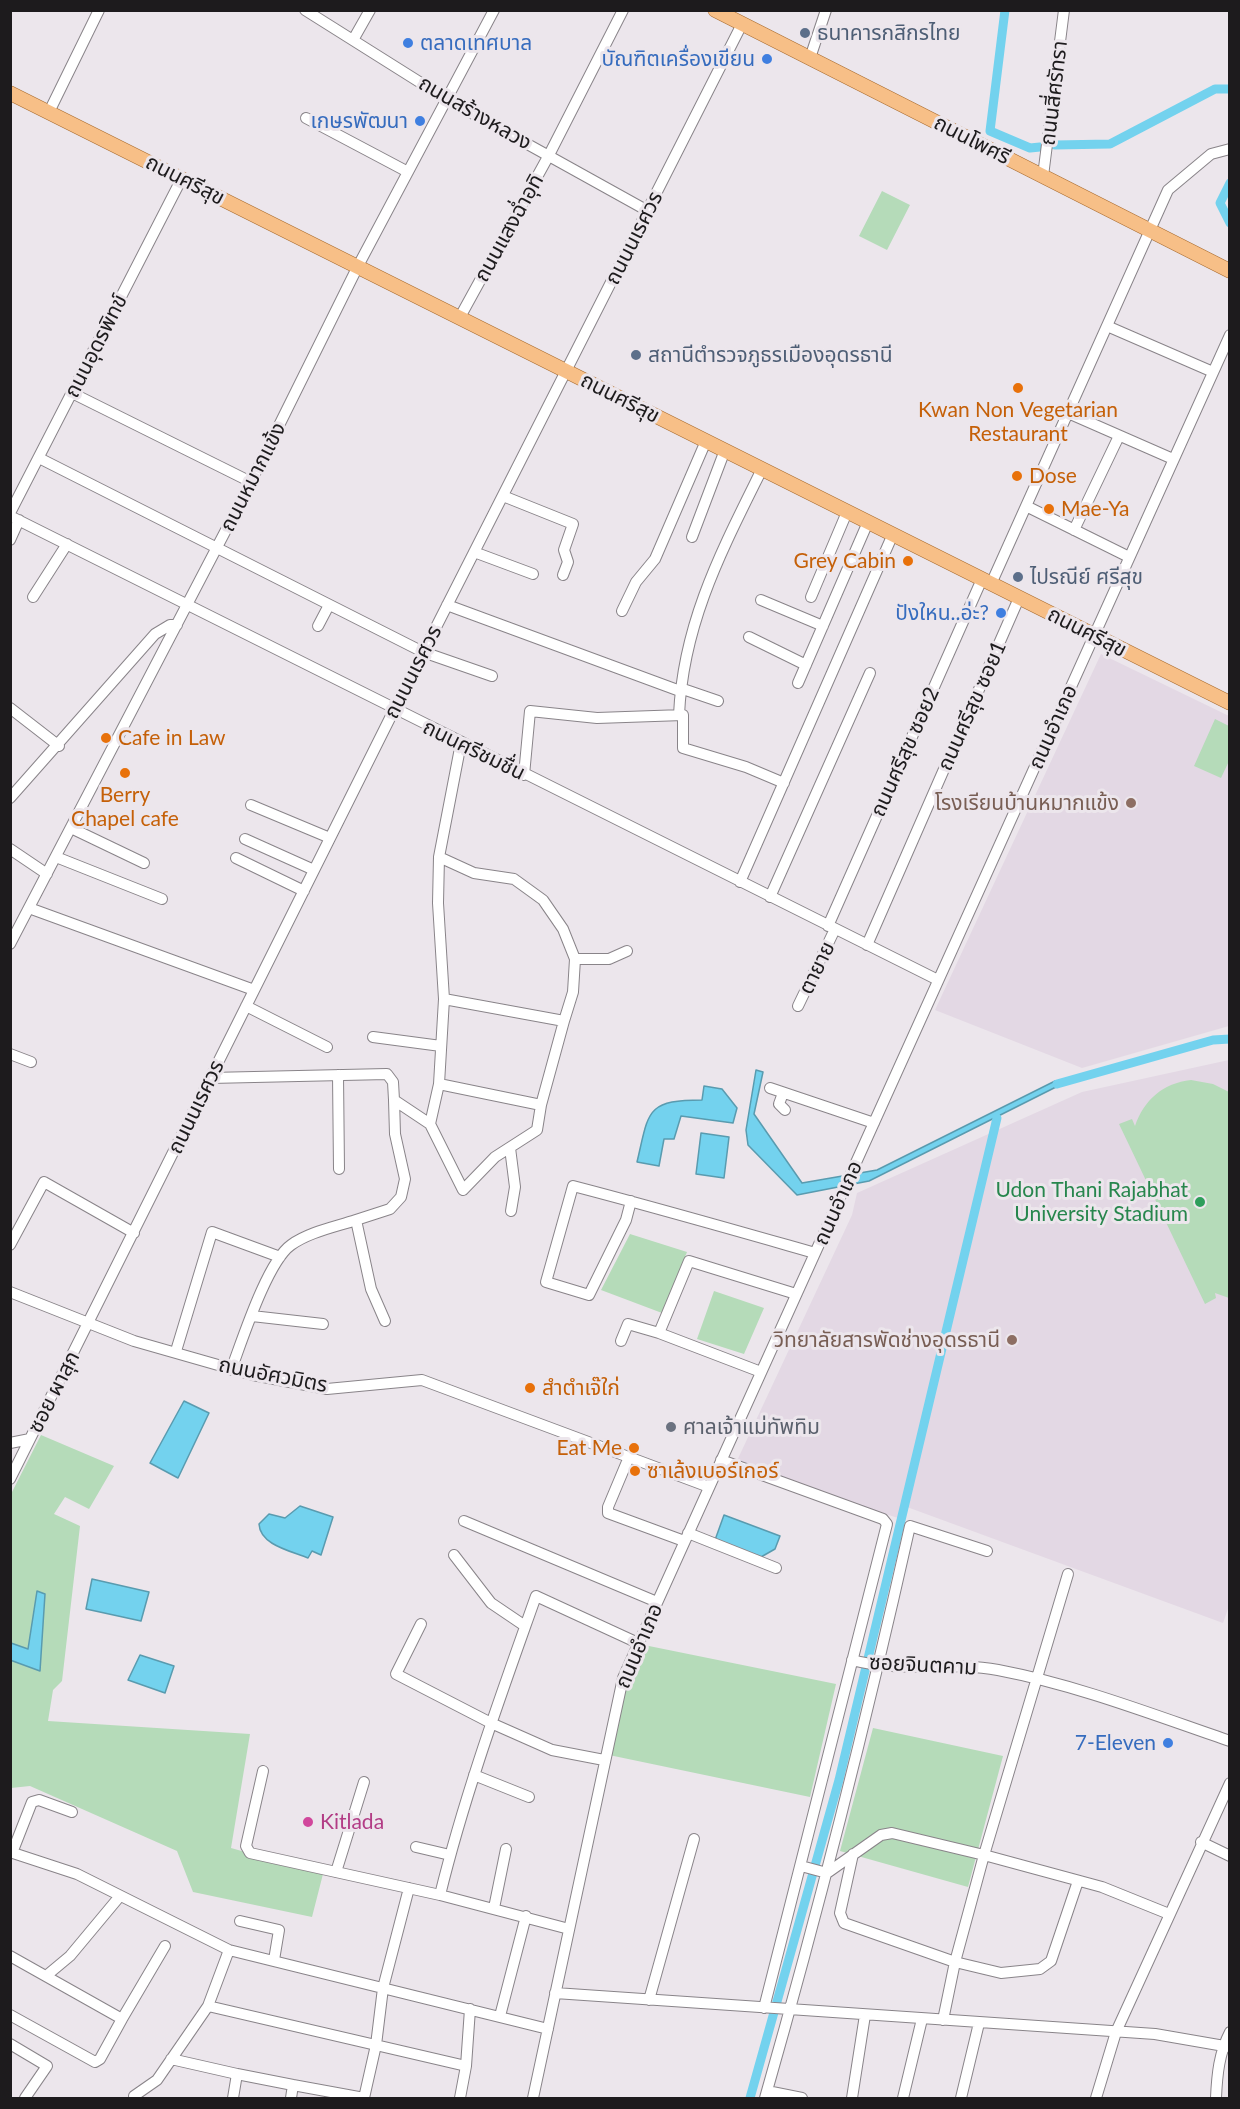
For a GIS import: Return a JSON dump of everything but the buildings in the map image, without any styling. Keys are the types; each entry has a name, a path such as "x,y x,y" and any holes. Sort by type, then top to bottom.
{"main road":[{"name":"ถนนโพศรี","path":"715,10 1230,271"},
{"name":"ถนนศรีสุข","path":"10,93 1230,703"}],"street":[{"path":"49,112 99,10"},
{"path":"352,40 370,10"},
{"name":"ถนนหมากแข้ง","path":"10,944 218,547 357,266 448,100 494,10"},
{"name":"ถนนแสงฉ่ำอุทิ","path":"460,318 549,155 623,10"},
{"path":"810,58 826,10"},
{"name":"ถนนสี่ศรัทรา","path":"1043,176 1064,10"},
{"name":"ถนนสร้างหลวง","path":"308,11 448,100 648,211"},
{"name":"ถนนนเรศวร","path":"89,1322 423,652 742,24"},
{"path":"306,118 408,172"},
{"name":"ถนนศรีสุข ซอย2","path":"832,928 987,581 1026,506 1168,190 1211,154 1230,149"},
{"name":"ถนนอุดรพิทข์","path":"10,540 13,516 39,458 182,178"},
{"path":"1107,326 1213,372"},
{"name":"ถนนอำเภอ","path":"533,2098 623,1678 1230,335"},
{"path":"72,393 251,482"},
{"path":"1068,413 1173,459"},
{"path":"1074,530 1119,436"},
{"path":"622,611 636,582 655,559 706,441"},
{"path":"692,537 725,450"},
{"path":"39,458 423,652 492,676"},
{"path":"678,715 687,646 706,587 762,469"},
{"path":"503,496 573,524 564,550 568,562 563,575"},
{"path":"1026,506 1129,557"},
{"path":"811,597 847,512"},
{"name":"ถนนศรีชมชื่น","path":"13,516 394,710 938,980"},
{"path":"798,683 868,522"},
{"path":"740,882 893,534"},
{"path":"33,597 67,544"},
{"path":"474,552 533,574"},
{"name":"ถนนศรีสุข ซอย1","path":"867,945 1019,598"},
{"path":"761,600 823,626"},
{"path":"318,626 329,605"},
{"path":"447,605 680,690 718,701"},
{"path":"10,798 59,746 155,634 170,625 177,625"},
{"path":"748,637 806,665"},
{"path":"770,897 870,673"},
{"path":"10,708 59,746"},
{"path":"524,775 530,711 597,718 683,715 683,748 746,767 784,783"},
{"path":"430,1124 439,1084 444,999 438,903 439,857 461,743"},
{"path":"251,805 330,838"},
{"path":"71,828 144,863"},
{"path":"245,839 314,870"},
{"path":"10,849 47,874"},
{"path":"56,857 162,899"},
{"path":"394,1101 430,1124 463,1190 495,1157 537,1130 540,1104 573,992 575,959 556,919 543,900 514,879 474,873 439,857"},
{"path":"236,858 304,891"},
{"path":"29,908 254,990"},
{"name":"ตายาย","path":"798,1006 832,928"},
{"path":"575,959 609,959 627,951"},
{"path":"444,999 564,1021"},
{"path":"246,1006 327,1047"},
{"path":"373,1037 441,1046"},
{"path":"10,1054 31,1062"},
{"path":"210,1078 387,1074 393,1082 395,1134 405,1179 401,1197 390,1209 320,1232 290,1245 280,1257 252,1316 231,1370"},
{"path":"338,1076 339,1169"},
{"path":"439,1084 540,1104"},
{"path":"770,1089 873,1123"},
{"path":"783,1093 779,1104 785,1110"},
{"path":"510,1148 516,1187 511,1211"},
{"path":"10,1245 44,1182 134,1233"},
{"path":"632,1201 626,1220 589,1295 546,1282 573,1186 632,1201 815,1253"},
{"path":"356,1220 371,1288 385,1321"},
{"path":"176,1351 212,1232 280,1257"},
{"path":"659,1333 689,1261 796,1294"},
{"name":"ถนนอัศวมิตร","path":"10,1292 134,1341 176,1351 231,1370 327,1389 422,1380 709,1487"},
{"path":"252,1316 323,1324"},
{"name":"ซอย ผาสุก","path":"10,1479 89,1322"},
{"path":"621,1341 628,1324 659,1333 761,1372"},
{"path":"10,1443 30,1439"},
{"path":"629,1457 608,1507 608,1513 776,1568"},
{"name":"ซอยจินตคาม","path":"721,1460 884,1519 887,1524 857,1661 876,1666 970,1666 1035,1679 1077,1690 1230,1741"},
{"path":"464,1521 657,1602"},
{"path":"801,2098 766,2095 826,1873 910,1526 987,1551"},
{"path":"454,1555 491,1603 525,1626"},
{"path":"943,2020 955,1962 984,1855 1068,1574"},
{"path":"440,1895 474,1775 536,1596 638,1643"},
{"path":"421,1624 396,1674 491,1723 552,1750 604,1760"},
{"path":"764,2008 857,1661"},
{"path":"263,1771 246,1850 494,1908 568,1929"},
{"path":"474,1775 529,1797"},
{"path":"336,1872 364,1782"},
{"path":"1096,2098 1116,2032 1201,1842 1230,1783"},
{"path":"72,1812 39,1800 33,1802 11,1853 77,1874 229,1950 548,2029"},
{"path":"826,1873 881,1835 904,1833 1102,1887 1169,1914"},
{"path":"649,2000 694,1839"},
{"path":"1201,1842 1230,1856"},
{"path":"417,1847 450,1855"},
{"path":"494,1908 506,1849"},
{"path":"853,1854 840,1912 844,1923 955,1962 1001,1973 1047,1966 1051,1961 1078,1881"},
{"path":"802,1866 826,1873"},
{"path":"171,2059 364,2098 376,2045 383,1988 410,1888"},
{"path":"46,1976 70,1956 120,1896"},
{"path":"500,2016 526,1916"},
{"path":"240,1921 279,1930 274,1960"},
{"path":"10,2015 95,2062 100,2059 165,1946"},
{"path":"136,2098 134,2096 157,2080 208,2006 229,1950"},
{"path":"10,1956 122,2019"},
{"path":"555,1993 1155,2034 1226,2046"},
{"path":"208,2006 465,2066"},
{"path":"460,2098 470,2009"},
{"path":"852,2098 865,2015"},
{"path":"903,2098 922,2019"},
{"path":"961,2098 980,2022"},
{"path":"1216,2098 1230,2032"},
{"path":"10,2044 47,2066 25,2098"},
{"path":"233,2098 237,2074"},
{"path":"291,2098 293,2085"}],"shaded area":[{"name":"โรงเรียนบ้านหมากแข้ง","path":"1101,654 1229,716 1229,1026 1082,1068 935,1010"},
{"name":"วิทยาลัยสารพัดช่างอุดรธานี","path":"1229,1060 1230,1603 1223,1623 907,1507 901,1519 735,1465 852,1215 857,1193 1082,1092"}],"green space":[{"path":"882,191 910,205 887,250 859,236"},
{"path":"1215,719 1229,726 1229,761 1221,778 1194,766"},
{"path":"1191,1080 1213,1084 1229,1092 1229,1298 1215,1293 1216,1298 1205,1304 1119,1124 1132,1119 1135,1126 1144,1108 1156,1094 1172,1085"},
{"path":"630,1234 687,1252 662,1313 601,1290"},
{"path":"714,1291 764,1308 744,1354 697,1339"},
{"path":"41,1435 114,1466 89,1509 65,1497 54,1514 80,1526 62,1681 53,1690 48,1721 250,1734 231,1848 323,1874 312,1917 193,1892 177,1851 30,1786 11,1788 11,1494"},
{"path":"644,1645 836,1684 810,1797 609,1755 628,1677"},
{"path":"873,1728 1003,1756 968,1887 840,1851"}],"water":[{"path":"756,1070 763,1072 754,1114 802,1183 877,1170 1055,1081 1058,1086 869,1181 797,1195 748,1145 746,1130"},
{"path":"704,1086 722,1089 737,1108 733,1123 681,1116 674,1139 664,1139 659,1166 637,1162 644,1131 653,1112 669,1103 702,1100"},
{"path":"701,1133 729,1137 724,1178 696,1174"},
{"path":"184,1401 209,1413 178,1478 150,1463"},
{"path":"300,1506 333,1517 321,1555 312,1551 308,1558 285,1550 270,1542 261,1531 259,1524 269,1514 285,1518"},
{"path":"724,1515 780,1536 775,1549 761,1557 715,1540"},
{"path":"92,1579 149,1592 141,1621 86,1609"},
{"path":"37,1591 45,1594 40,1671 10,1660 11,1643 28,1649"},
{"path":"140,1655 174,1666 165,1693 128,1680"}],"waterway":[{"path":"1005,10 990,131 1030,148 1040,147"},
{"path":"1055,145 1110,144 1215,89 1230,89"},
{"path":"1230,183 1220,203 1230,223"},
{"path":"1057,1084 1213,1040 1230,1039"},
{"path":"750,2098 839,1780 997,1118"}],"place":[{"name":"ธนาคารกสิกรไทย","path":"805,33"},
{"name":"ตลาดเทศบาล","path":"408,43"},
{"name":"บัณฑิตเครื่องเขียน","path":"767,59"},
{"name":"เกษรพัฒนา","path":"420,121"},
{"name":"สถานีตำรวจภูธรเมืองอุดรธานี","path":"636,355"},
{"name":"Kwan Non Vegetarian Restaurant","path":"1018,388"},
{"name":"Dose","path":"1017,476"},
{"name":"Mae-Ya","path":"1049,509"},
{"name":"Grey Cabin","path":"908,561"},
{"name":"ไปรณีย์ ศรีสุข","path":"1018,577"},
{"name":"ปังใหน..อ่ะ?","path":"1001,613"},
{"name":"Cafe in Law","path":"106,738"},
{"name":"Berry Chapel cafe","path":"125,773"},
{"name":"โรงเรียนบ้านหมากแข้ง","path":"1131,803"},
{"name":"Udon Thani Rajabhat University Stadium","path":"1200,1202"},
{"name":"วิทยาลัยสารพัดช่างอุดรธานี","path":"1012,1340"},
{"name":"สำตำเจ๊ใก่","path":"530,1388"},
{"name":"ศาลเจ้าแม่ทัพทิม","path":"671,1427"},
{"name":"Eat Me","path":"634,1448"},
{"name":"ซาเล้งเบอร์เกอร์","path":"635,1471"},
{"name":"7-Eleven","path":"1168,1743"},
{"name":"Kitlada","path":"308,1822"}]}
